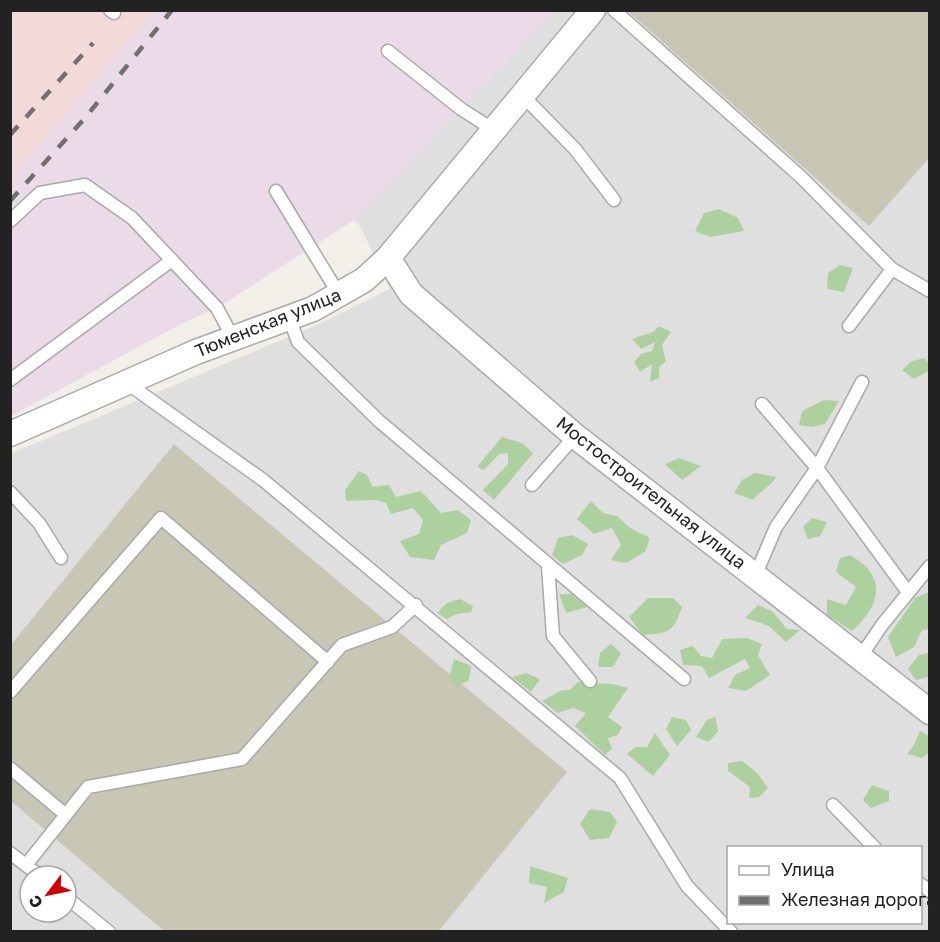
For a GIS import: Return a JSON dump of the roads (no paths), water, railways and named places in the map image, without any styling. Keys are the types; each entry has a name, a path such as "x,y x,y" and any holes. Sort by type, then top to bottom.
{"street":[{"name":"Тюменская улица","path":"10,434 233,338 340,296 364,280 388,258 593,10"},
{"name":"Мостостроительная улица","path":"388,258 411,294 575,436 756,574 930,712"}],"lane":[{"path":"614,10 801,177 892,269 930,291"},
{"path":"388,51 461,109 494,130"},
{"path":"523,96 575,149 614,200"},
{"path":"10,221 40,193 85,185 132,218 217,308 233,338"},
{"path":"276,191 340,296"},
{"path":"10,380 172,260"},
{"path":"849,326 892,269"},
{"path":"289,317 298,342 379,421 684,679"},
{"path":"756,574 776,527 817,468 862,382"},
{"path":"127,383 263,480 416,605 620,778 687,886 731,932"},
{"path":"762,404 817,468 907,591"},
{"path":"532,485 575,436"},
{"path":"10,492 39,523 61,558"},
{"path":"10,692 161,518 328,662"},
{"path":"548,566 553,636 590,681"},
{"path":"861,656 907,591 930,566"},
{"path":"27,864 88,787 242,759 342,645 392,627 416,605"},
{"path":"10,768 66,815"},
{"path":"833,805 873,846"},
{"path":"10,852 25,864"},
{"path":"78,907 109,932"}],"railway":[{"path":"10,201 85,118 172,10"},
{"path":"10,135 93,43"}]}
